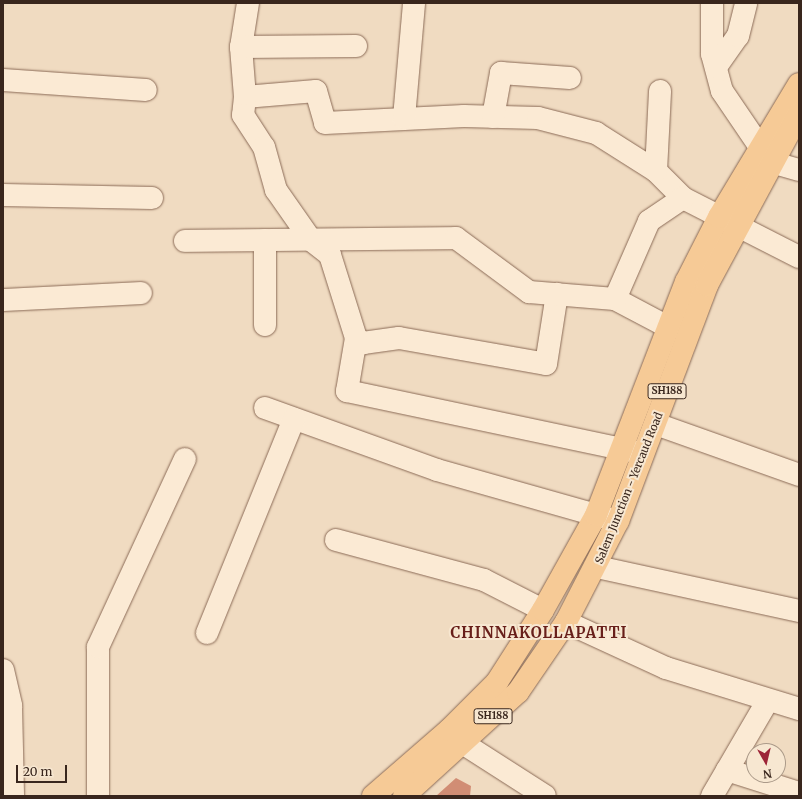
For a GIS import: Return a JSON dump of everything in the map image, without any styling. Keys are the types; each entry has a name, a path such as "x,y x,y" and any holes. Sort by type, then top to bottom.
{"main road":[{"path":"373,796 449,730 497,682 543,610 596,515 622,449 666,326 728,222 765,154 799,84"},
{"path":"765,154 799,114"},
{"name":"Salem Junction - Yercaud Road","path":"404,796 464,744 518,692 566,622 597,567 618,521 656,424 686,332 728,222"}],"street":[{"path":"248,3 241,48 245,97 243,114 264,147 276,190 311,240 330,255 356,338 347,391 644,454"},
{"path":"404,118 414,3"},
{"path":"712,3 716,67 722,90 765,154 799,170"},
{"path":"716,67 738,36 746,3"},
{"path":"241,48 356,46"},
{"path":"493,117 501,73 570,78"},
{"path":"3,80 146,90"},
{"path":"245,97 316,91 325,123 404,118 538,118 596,133 656,170 683,198 799,257"},
{"path":"656,170 660,91"},
{"path":"3,196 152,198"},
{"path":"615,299 649,220 683,198"},
{"path":"185,241 456,238 528,292 615,299 666,326"},
{"path":"265,240 265,325"},
{"path":"3,300 141,293"},
{"path":"356,338 363,344 399,338 546,364 557,294"},
{"path":"265,408 437,470 618,521"},
{"path":"207,633 294,419"},
{"path":"656,424 799,476"},
{"path":"98,796 98,647 186,459"},
{"path":"336,540 484,580 543,610"},
{"path":"597,567 799,611"},
{"path":"566,622 666,668 799,709"},
{"path":"3,670 13,796"},
{"path":"712,796 768,700"},
{"path":"464,744 545,796"},
{"path":"727,770 799,793"}],"building":[{"path":"456,778 471,786 470,796 436,796"}],"district":[{"name":"CHINNAKOLLAPATTI","path":"539,633"}]}
